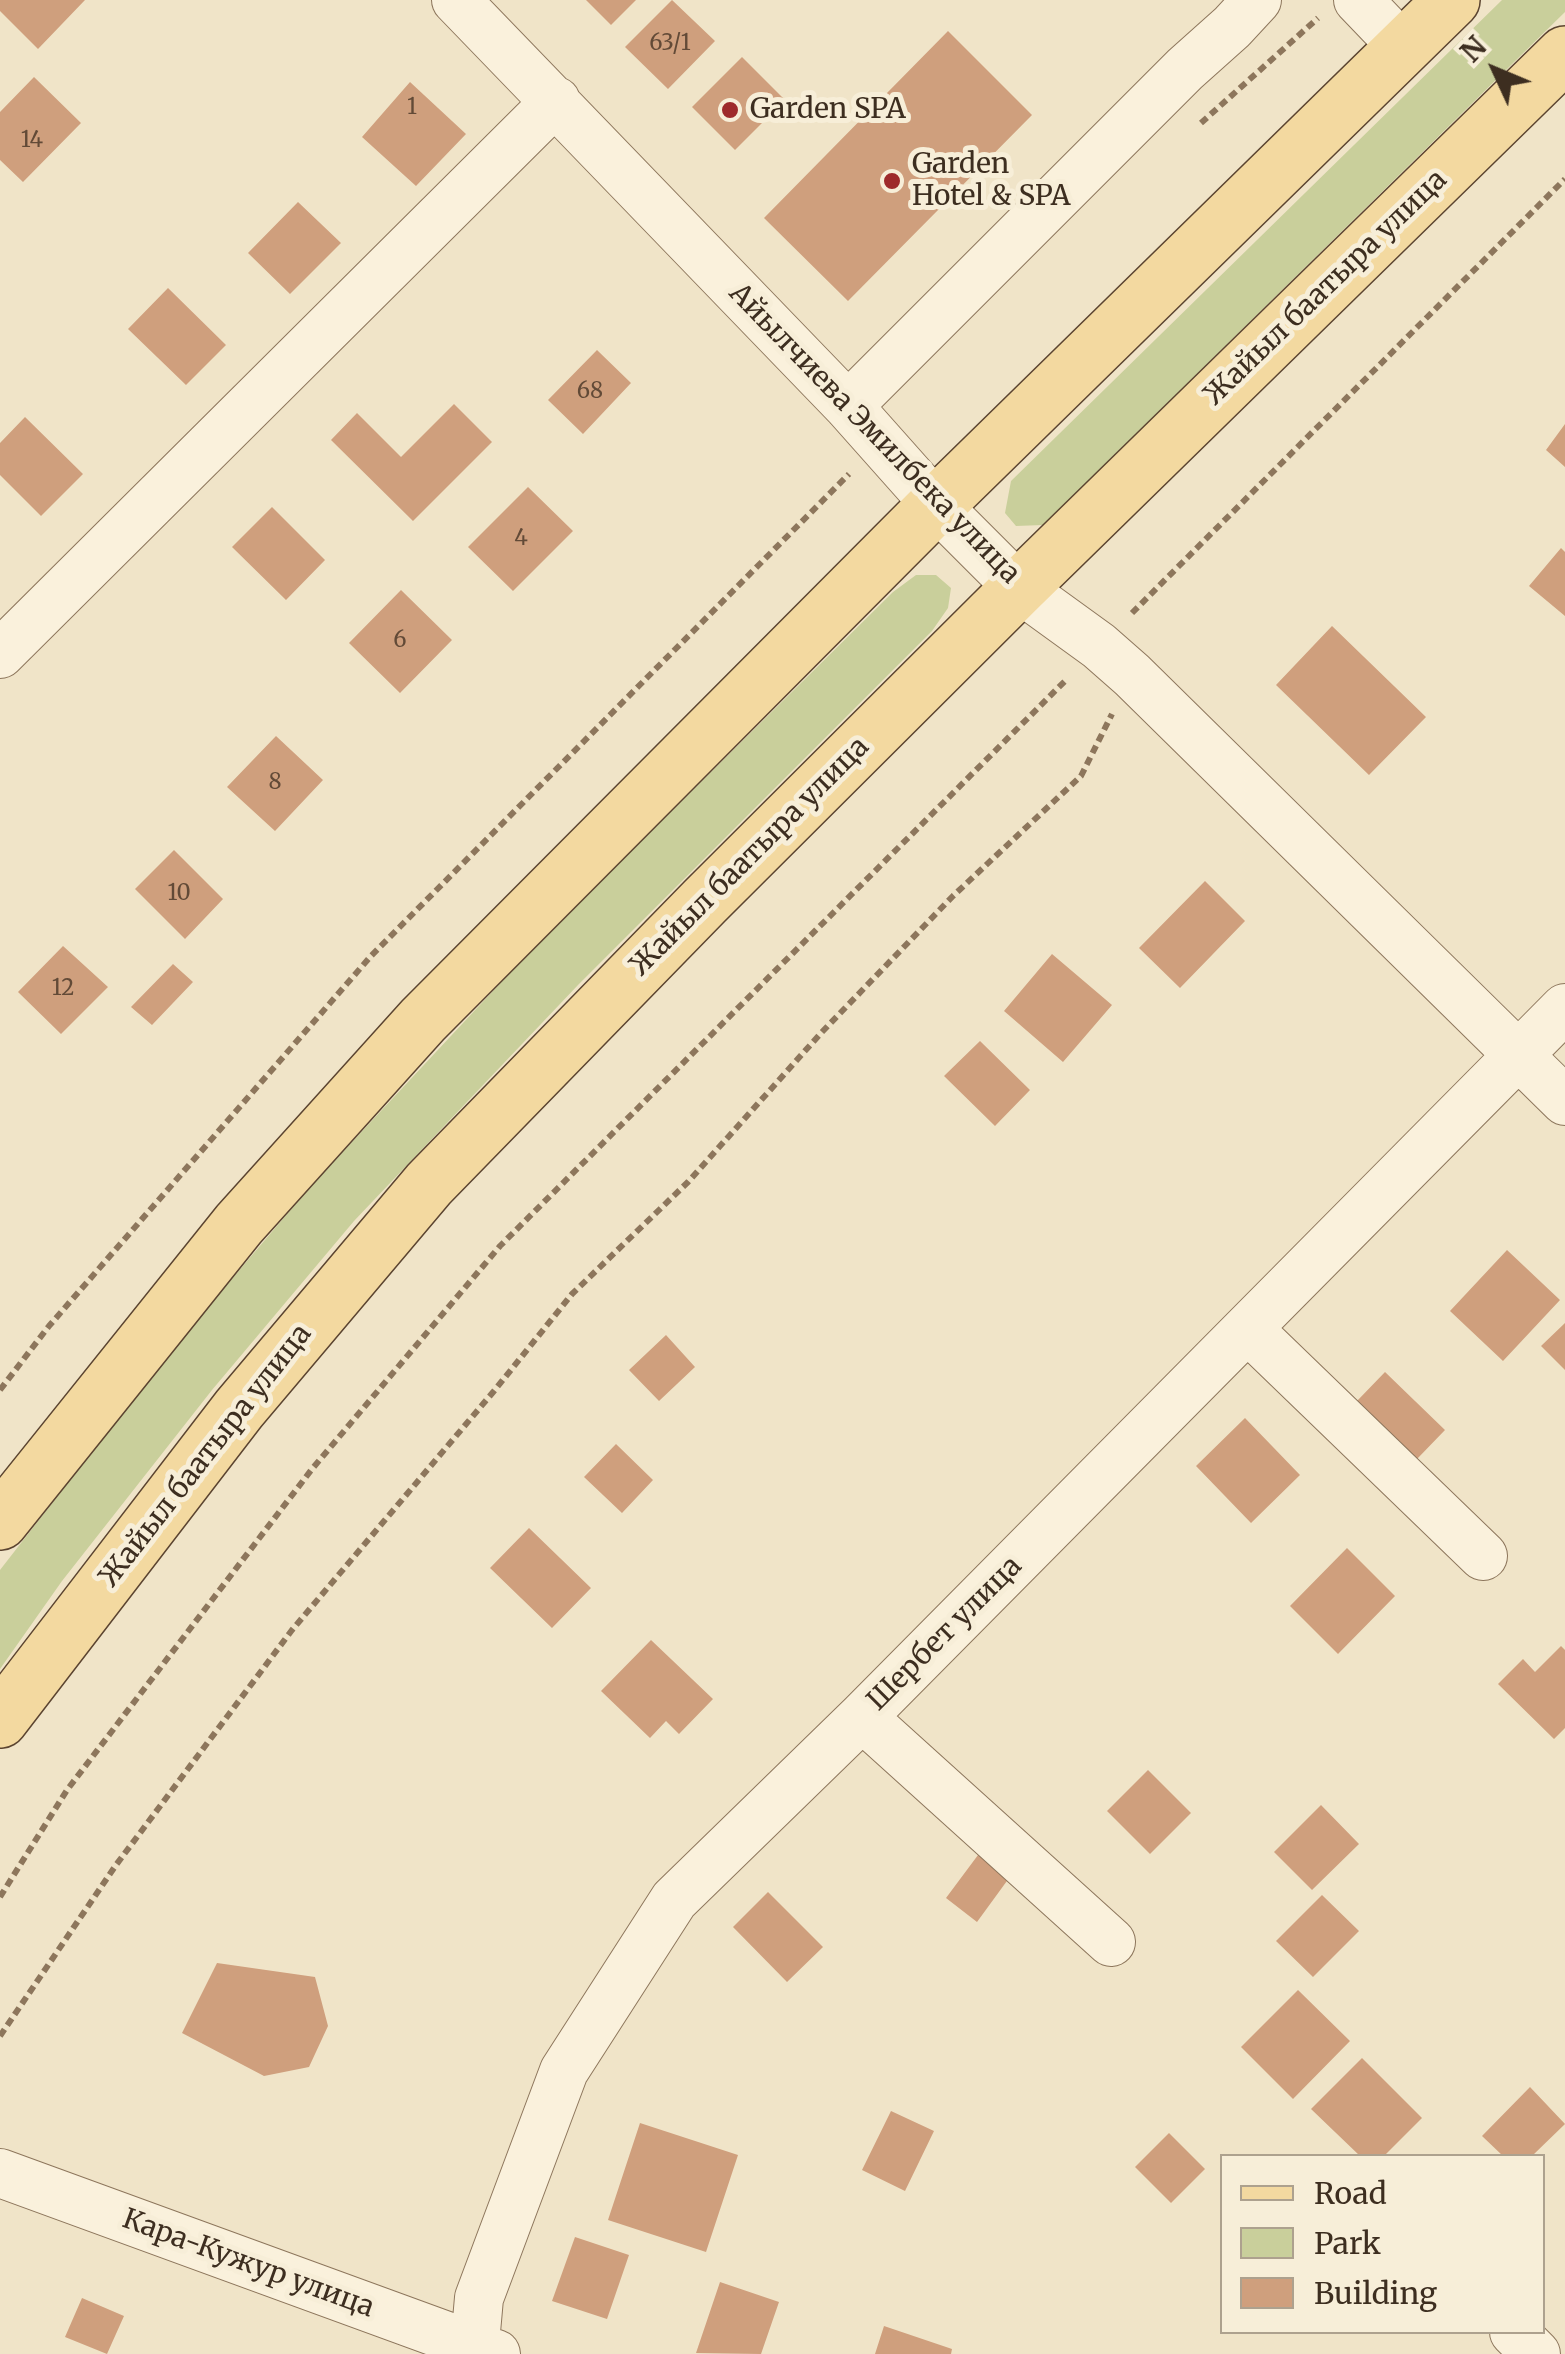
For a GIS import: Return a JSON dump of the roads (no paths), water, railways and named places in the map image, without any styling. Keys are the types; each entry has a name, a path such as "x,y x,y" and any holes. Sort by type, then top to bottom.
{"main road":[{"path":"0,1522 239,1224 423,1020 936,505 1452,0"},
{"name":"Жайыл баатыра улица","path":"0,1720 239,1409 428,1184 1019,588 1565,54"}],"street":[{"name":"Айылчиева Эмилбека улица","path":"456,0 1019,588 1116,660 1565,1102"},
{"path":"848,406 1257,0"},
{"path":"1342,5 1404,48"},
{"path":"0,654 556,101"},
{"name":"Шербет улица","path":"481,2351 478,2298 564,2071 674,1900 862,1717 1565,1008"},
{"path":"1248,1329 1484,1556"},
{"path":"862,1717 1111,1942"},
{"name":"Кара-Кужур улица","path":"0,2173 481,2351"},
{"path":"1516,2334 1536,2354"}],"place":[{"name":"Garden SPA","path":"730,110"},
{"name":"Garden Hotel & SPA","path":"892,181"}]}
